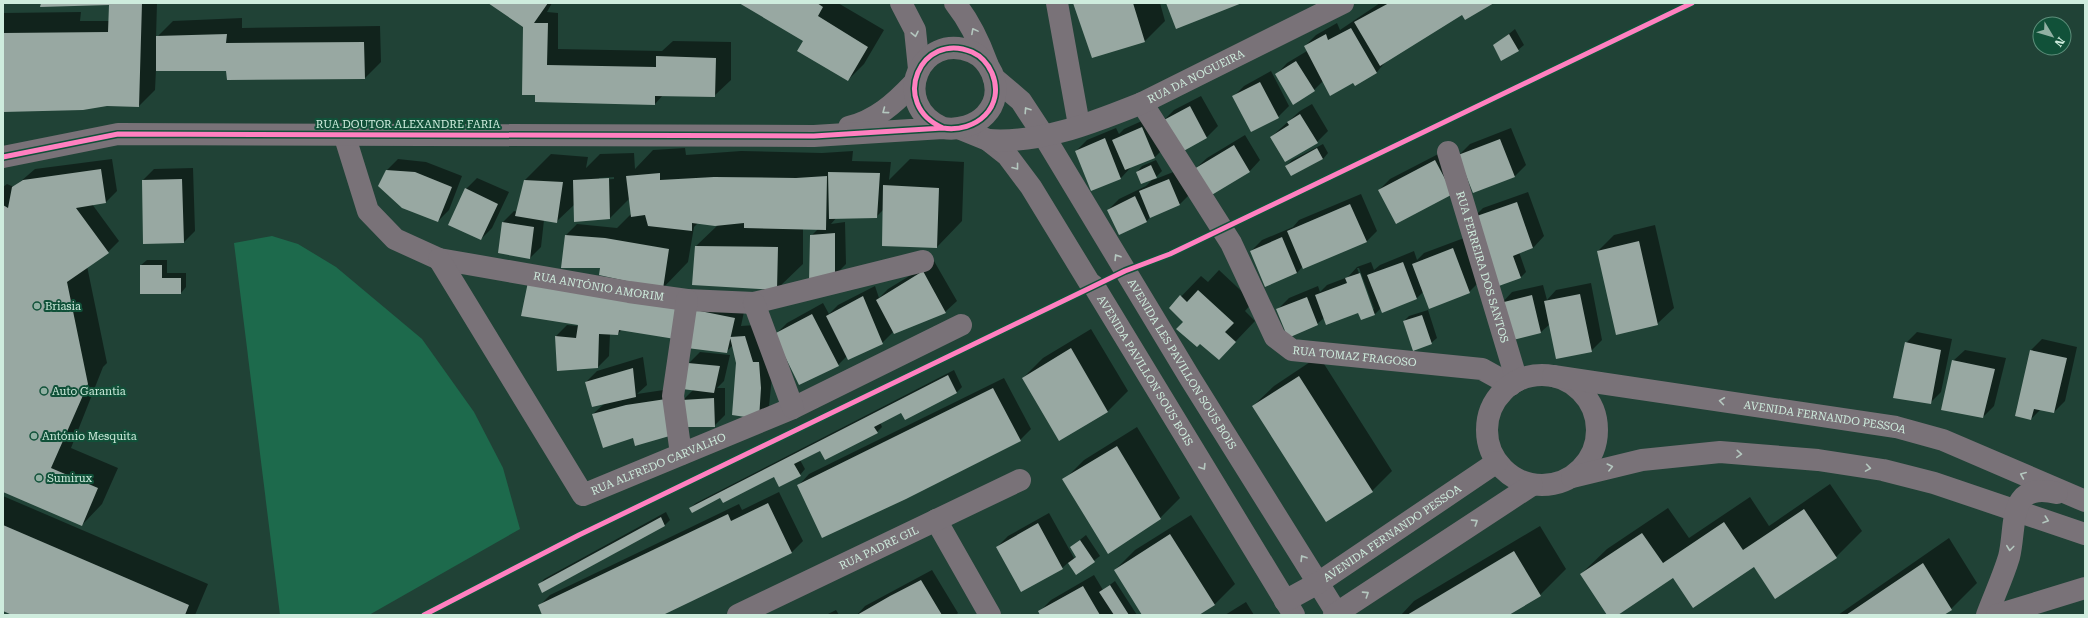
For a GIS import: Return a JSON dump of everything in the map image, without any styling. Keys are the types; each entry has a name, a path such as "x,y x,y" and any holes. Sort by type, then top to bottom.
{"street":[{"path":"901,3 915,30 916,76 914,96 924,116 933,124 952,129"},
{"path":"814,136 952,129 974,125 989,111 996,92 991,71 978,39 967,18 955,3"},
{"path":"1057,3 1079,125"},
{"name":"RUA DA NOGUEIRA","path":"988,140 1010,142 1044,136 1142,103 1343,3"},
{"path":"814,136 871,120 898,100 927,58 938,51 952,48 965,49 977,54 991,71"},
{"name":"AVENIDA LES PAVILLON SOUS BOIS","path":"991,71 1020,101 1044,136 1190,378 1318,582 1336,614"},
{"name":"RUA TOMAZ FRAGOSO","path":"1142,103 1231,243 1275,336 1280,341 1292,350 1482,369 1514,383"},
{"name":"AVENIDA PAVILLON SOUS BOIS","path":"952,129 988,140 1007,154 1031,188 1090,282 1094,286 1290,608"},
{"name":"RUA DOUTOR ALEXANDRE FARIA","path":"3,157 118,134 814,136"},
{"name":"RUA ANTÓNIO AMORIM","path":"344,134 368,211 395,239 439,259 629,292 687,300 754,303 922,261"},
{"name":"RUA FERREIRA DOS SANTOS","path":"1448,152 1514,383"},
{"name":"RUA ALFREDO CARVALHO","path":"439,259 583,495 793,408 961,325"},
{"path":"681,454 673,396 687,300"},
{"path":"754,303 793,408"},
{"path":"1535,376 1553,376 1570,382 1584,394 1594,410 1598,429 1595,447 1586,464 1572,476 1560,483 1546,486 1532,485 1506,473 1497,462 1489,447 1488,424 1490,412 1498,397 1514,383 1535,376"},
{"name":"AVENIDA FERNANDO PESSOA","path":"1553,376 1896,427 1943,440 2081,500"},
{"path":"1572,476 1642,460 1720,452 1818,460 1882,470 1934,483 2015,509 2085,534"},
{"name":"AVENIDA FERNANDO PESSOA","path":"1290,608 1318,582 1497,462"},
{"name":"RUA PADRE GIL","path":"738,615 1020,480"},
{"path":"1336,614 1532,485"},
{"path":"1987,615 2009,557 2015,509 2023,496 2039,491 2081,500"},
{"path":"936,520 990,615"},
{"path":"2033,604 2053,588 2085,574"},
{"path":"1997,615 2085,588"}],"green space":[{"path":"272,236 298,244 336,267 422,339 474,412 503,468 520,529 369,615 280,615 234,243"}],"building":[{"path":"41,3 142,3 139,107 107,106 83,110 3,112 3,33 108,32 109,5 40,7"},
{"path":"488,3 548,3 534,23 548,23 547,65 656,67 656,56 716,58 715,97 655,96 655,105 535,102 535,95 522,95 523,27"},
{"path":"739,3 817,3 823,7 818,16 868,47 848,81 797,51 803,41"},
{"path":"1073,3 1133,3 1145,42 1092,58"},
{"path":"1166,3 1242,3 1176,29"},
{"path":"1389,3 1494,3 1465,20 1462,15 1380,66 1354,22"},
{"path":"1351,28 1377,73 1355,86 1353,83 1330,96 1304,46 1326,34 1328,40"},
{"path":"227,34 226,43 364,42 365,79 227,80 226,71 156,71 156,36"},
{"path":"1509,34 1519,51 1501,61 1493,45"},
{"path":"1296,61 1315,91 1293,105 1275,74"},
{"path":"1260,82 1279,118 1251,132 1232,96"},
{"path":"1190,106 1207,138 1180,153 1162,121"},
{"path":"1300,114 1318,143 1285,162 1270,137 1289,125 1287,122"},
{"path":"1142,127 1155,158 1125,170 1112,140"},
{"path":"1105,138 1121,179 1091,191 1075,151"},
{"path":"1500,139 1515,177 1473,193 1458,155"},
{"path":"1234,145 1250,172 1210,196 1194,169"},
{"path":"1317,148 1323,159 1291,176 1285,166"},
{"path":"1435,160 1453,194 1396,224 1378,190"},
{"path":"1151,165 1157,178 1141,184 1136,172"},
{"path":"101,169 106,203 76,208 109,253 67,282 88,384 51,468 98,488 82,526 3,492 3,205 8,208 12,187 23,180"},
{"path":"386,170 415,172 452,187 438,222 402,208 378,186"},
{"path":"828,172 880,173 877,218 829,219"},
{"path":"660,173 660,180 714,177 796,178 827,176 826,230 744,228 744,223 715,226 692,223 692,231 648,226 645,215 631,217 626,176"},
{"path":"609,178 610,219 574,222 573,180"},
{"path":"182,179 184,243 143,244 142,180"},
{"path":"1169,179 1180,205 1150,218 1139,191"},
{"path":"524,180 563,182 557,223 515,216"},
{"path":"883,185 939,188 937,248 882,246"},
{"path":"465,188 498,204 481,240 448,225"},
{"path":"1135,196 1147,222 1119,235 1107,210"},
{"path":"1517,202 1533,248 1513,256 1521,278 1496,287 1471,218"},
{"path":"1350,204 1367,242 1303,269 1287,231"},
{"path":"502,222 534,227 530,259 498,253"},
{"path":"835,233 835,276 809,283 810,235"},
{"path":"565,235 605,238 669,249 663,289 599,275 600,268 561,268"},
{"path":"1282,237 1297,273 1265,287 1250,251"},
{"path":"1639,241 1658,325 1616,335 1597,251"},
{"path":"695,246 778,247 777,290 692,285"},
{"path":"1453,248 1470,293 1429,309 1412,264"},
{"path":"1403,262 1417,299 1382,313 1367,275"},
{"path":"140,265 162,265 162,278 181,278 181,294 140,294"},
{"path":"923,271 946,313 894,334 876,300"},
{"path":"1360,273 1375,315 1361,320 1358,313 1326,325 1315,295 1347,283 1345,278"},
{"path":"528,282 679,308 675,339 619,330 618,335 599,334 598,368 557,371 555,336 576,338 578,325 521,316"},
{"path":"1198,290 1234,323 1225,332 1236,342 1219,360 1200,344 1197,347 1176,329 1183,322 1169,308 1180,295 1187,302"},
{"path":"1580,294 1592,352 1556,359 1544,301"},
{"path":"1532,295 1541,333 1509,341 1500,303"},
{"path":"863,296 883,344 848,360 826,316"},
{"path":"1307,297 1318,325 1288,338 1276,309"},
{"path":"695,310 735,318 727,353 687,348"},
{"path":"812,314 839,366 799,385 774,334"},
{"path":"1422,315 1432,344 1413,351 1403,321"},
{"path":"745,336 753,362 759,362 761,388 759,419 732,415 736,363 730,337"},
{"path":"1905,342 1941,350 1931,404 1893,398"},
{"path":"1071,348 1108,412 1059,441 1022,378"},
{"path":"2030,350 2067,358 2054,413 2034,409 2031,420 2015,416"},
{"path":"1952,360 1995,369 1983,418 1941,410"},
{"path":"688,363 720,366 714,393 682,389"},
{"path":"633,368 636,397 592,407 585,382"},
{"path":"948,375 957,393 905,420 901,413 874,427 878,433 825,460 820,451 794,464 801,476 779,487 774,477 723,503 720,498 692,513 689,508"},
{"path":"1299,376 1373,492 1326,522 1252,406"},
{"path":"993,388 1021,441 906,499 822,538 797,485"},
{"path":"714,398 715,427 679,427 682,400"},
{"path":"666,399 673,435 635,446 633,438 603,448 592,414 626,405"},
{"path":"1117,446 1161,519 1108,554 1062,479"},
{"path":"768,503 792,553 663,615 542,615 538,605 728,514 731,521"},
{"path":"1804,509 1837,558 1775,599 1754,567 1693,608 1673,578 1618,615 1607,615 1580,574 1642,533 1663,563 1724,522 1743,550"},
{"path":"661,517 665,526 542,593 538,584"},
{"path":"1038,523 1063,569 1021,592 996,547"},
{"path":"3,525 189,605 185,615 12,615 3,611"},
{"path":"1170,534 1215,605 1199,615 1142,615 1114,570"},
{"path":"1080,540 1095,562 1076,575 1068,563 1076,557 1070,547"},
{"path":"1514,551 1541,596 1509,615 1407,615"},
{"path":"1923,563 1952,610 1944,615 1846,615"},
{"path":"921,580 942,615 857,615 890,596"},
{"path":"1110,585 1129,615 1114,615 1099,592"},
{"path":"1083,586 1100,615 1040,615 1038,611"}],"cycle path":[{"path":"424,615 579,535 1125,271 1170,254 1692,3"},
{"path":"3,157 118,134 814,136 955,128 967,126 977,122 991,107 995,97 995,85 992,73 986,63 972,52 954,48 938,51 926,60 918,73 915,88 917,103 926,117 943,128"}],"place":[{"name":"Briasia","path":"37,306"},
{"name":"Auto Garantia","path":"44,391"},
{"name":"António Mesquita","path":"34,436"},
{"name":"Sumirux","path":"39,478"}]}
